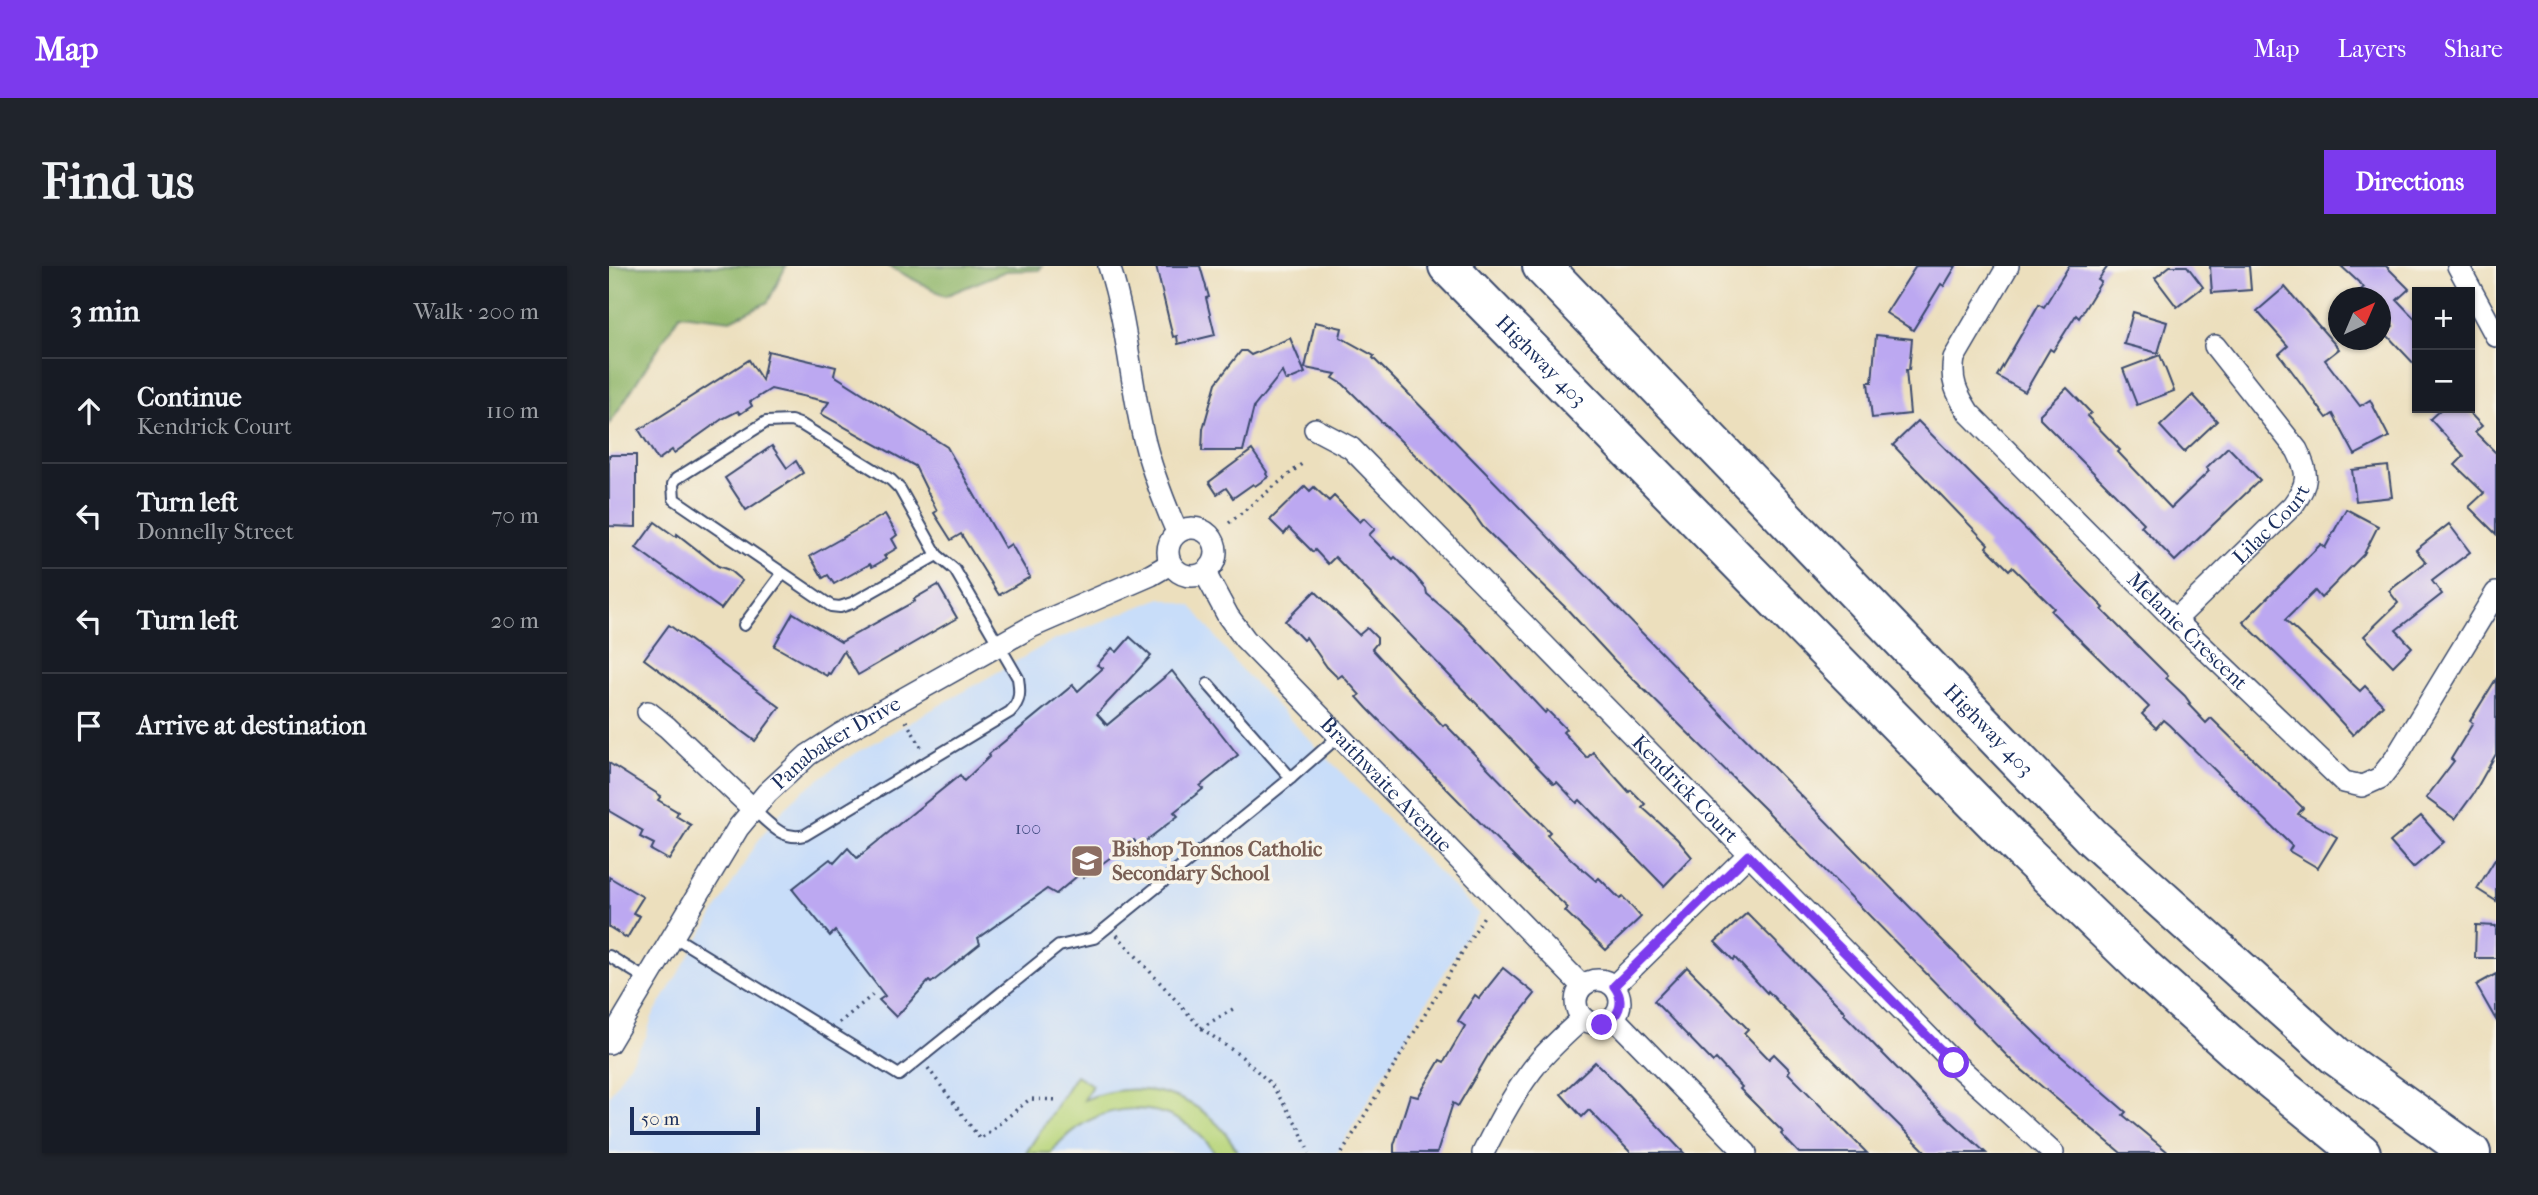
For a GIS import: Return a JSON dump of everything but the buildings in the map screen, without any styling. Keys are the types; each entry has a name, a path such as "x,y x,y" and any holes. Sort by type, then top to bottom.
{"highway":[{"name":"Highway 403","path":"1448,266 2011,839 2115,941 2246,1059 2361,1153"},
{"name":"Highway 403","path":"1542,266 2091,836 2336,1056 2471,1153"}],"street":[{"path":"1109,266 1123,320 1143,433 1160,493 1177,532"},
{"name":"Melanie Crescent","path":"2008,266 1954,358 1951,374 1956,393 1969,413 2175,620 2344,782 2363,786 2379,778 2395,759 2496,593"},
{"path":"2458,266 2496,336"},
{"name":"Lilac Court","path":"2175,620 2293,505 2305,488 2306,468 2297,450 2215,346"},
{"name":"Kendrick Court","path":"1315,429 1351,448 1954,1063 2053,1153"},
{"path":"1188,527 1198,528 1213,539 1217,554 1211,568 1205,573 1189,576 1175,570 1170,564 1168,549 1177,532 1188,527"},
{"name":"Panabaker Drive","path":"609,1043 738,828 753,808 791,770 822,746 999,644 1051,617 1151,575 1170,564"},
{"name":"Braithwaite Avenue","path":"1205,573 1222,606 1245,639 1582,986"},
{"path":"648,712 753,808"},
{"path":"1614,986 1748,855"},
{"path":"1601,979 1614,986 1621,1005 1614,1018 1602,1025 1588,1023 1576,1006 1582,986 1601,979"},
{"path":"1483,1153 1527,1077 1541,1059 1583,1018"},
{"path":"1614,1018 1746,1153"}],"lane":[{"path":"753,808 783,835 794,838 805,835 1010,712 1019,700 1018,678 955,570 937,555 900,489 802,425 778,420 758,426 676,479 672,492 674,499 825,604 840,607 852,603 937,555"},
{"path":"744,625 782,574"},
{"path":"1208,684 1291,778"},
{"path":"673,936 899,1074 1059,946 1094,938 1339,736"},
{"path":"609,956 648,980"}],"path":[{"path":"1229,523 1303,463"},
{"path":"907,721 924,751"},
{"path":"1342,1153 1484,916"},
{"path":"1109,926 1201,1028 1241,1057 1271,1084 1299,1128 1308,1153"},
{"path":"829,1031 875,993"},
{"path":"1201,1028 1233,1009"},
{"path":"921,1057 980,1139 1030,1099 1059,1100"}],"shaded area":[{"name":"Bishop Tonnos Catholic Secondary School","path":"1161,598 1192,606 1236,664 1479,914 1337,1153 609,1153 609,1096 646,1037 652,1017 758,841 778,815 801,792 849,757 1050,642"}],"green space":[{"path":"609,266 786,266 768,302 731,320 680,314 609,425"},
{"path":"888,266 1042,266 1039,270 1006,271 945,296"},
{"path":"1076,1075 1092,1085 1084,1100 1128,1090 1150,1091 1172,1096 1192,1105 1210,1117 1226,1133 1238,1153 1215,1153 1198,1133 1178,1120 1156,1112 1133,1109 1111,1112 1089,1121 1068,1134 1051,1153 1026,1153"}],"place":[{"name":"Bishop Tonnos Catholic Secondary School","path":"1087,861"}],"route":[{"path":"1602,1025 1614,1018 1621,1005 1614,986 1748,855 1954,1063"}]}
